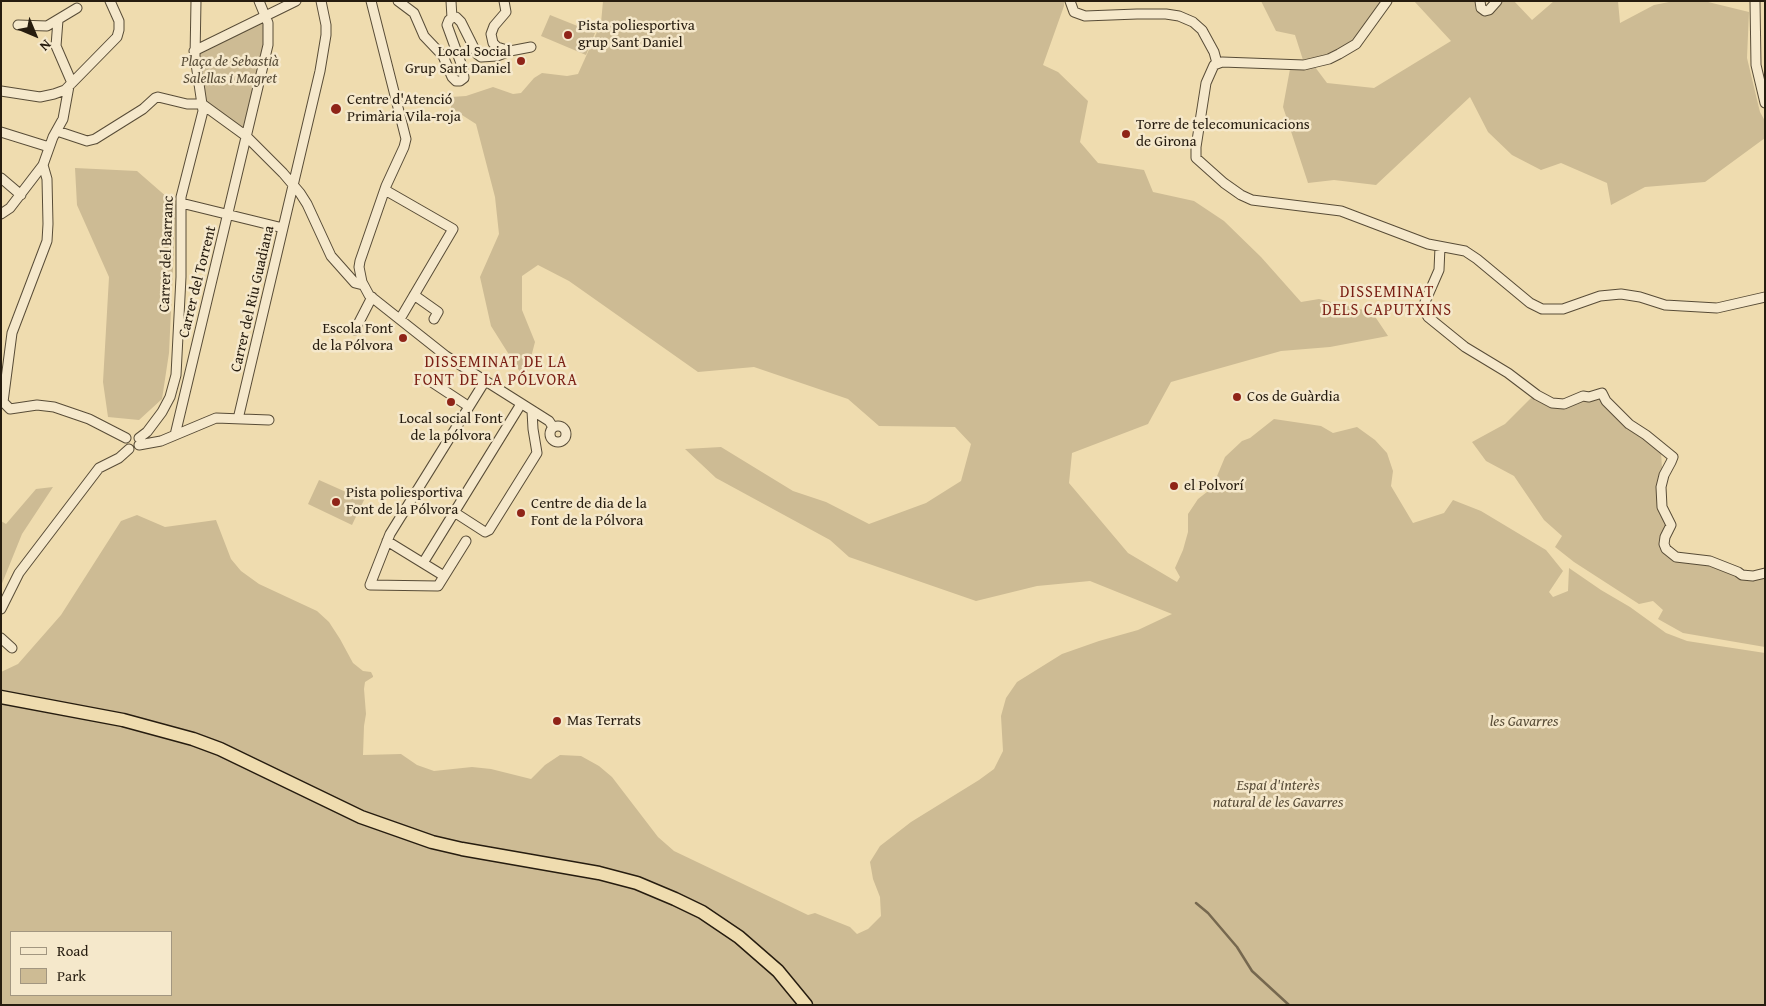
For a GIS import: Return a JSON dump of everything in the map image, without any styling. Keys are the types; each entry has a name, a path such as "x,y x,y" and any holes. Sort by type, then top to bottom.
{"highway":[{"path":"1,697 123,720 176,734 220,749 361,817 432,842 599,873 636,883 702,912 740,937 778,971 806,1005"}],"street":[{"path":"1,91 40,97 54,94 69,86 117,36 118,17 110,1"},
{"name":"Carrer del Barranc","path":"139,442 166,405 176,375 181,203 203,111 194,51 196,1"},
{"name":"Carrer del Torrent","path":"176,435 268,45 269,28 259,1"},
{"path":"194,51 296,1"},
{"name":"Carrer del Riu Guadiana","path":"238,419 294,186 325,46 326,25 321,1"},
{"path":"371,1 406,139 385,190 360,260 363,285 372,297 446,356 549,421 553,427"},
{"path":"398,1 414,13 424,36 443,56 452,77 456,81 460,81 464,78 463,69 447,25 452,18 451,1"},
{"path":"504,1 506,12 494,26 491,34 493,43 497,47 510,51"},
{"path":"1070,1 1074,12 1086,16 1166,14 1179,16 1193,22 1202,30 1214,52 1217,63"},
{"path":"1387,1 1356,44 1329,59 1295,66 1217,63 1211,69 1206,83 1195,157 1224,184 1248,198 1341,211 1440,247 1459,249 1471,254 1530,303 1542,309 1563,309 1600,296 1621,294 1640,297 1665,305 1716,308 1765,297"},
{"path":"1480,1 1481,8 1486,11 1497,1"},
{"path":"1755,1 1756,64 1765,103"},
{"path":"18,25 47,26 77,8"},
{"path":"452,18 456,17 461,22 477,54 481,57 497,56 510,51 531,47"},
{"path":"3,212 21,195 43,165 49,147 63,119 69,86 56,46 58,20"},
{"path":"57,131 92,140 143,109 158,96 187,104 202,104 246,136 294,186 307,204 331,256 355,282 363,285"},
{"path":"1,132 49,147"},
{"path":"43,165 47,179 48,224 46,241 12,332 3,402 10,410 37,405 54,407 89,419 126,438"},
{"path":"1,178 21,195"},
{"path":"385,190 454,229 400,319"},
{"path":"181,203 283,228"},
{"path":"1440,247 1439,270 1425,302 1425,312 1428,316 1464,347 1508,373 1537,395 1552,403 1564,404 1584,396 1589,397 1602,392 1606,401 1629,424 1673,457 1664,475 1662,487 1662,508 1671,525 1665,537 1664,544 1666,549 1676,557 1710,561 1750,577 1765,573"},
{"path":"414,295 438,312 434,319"},
{"path":"355,330 372,297"},
{"path":"427,380 468,406"},
{"path":"466,541 438,586 370,585 390,534 485,381"},
{"path":"423,563 521,404"},
{"path":"454,512 485,532 489,530 537,453 532,411"},
{"path":"139,442 162,441 216,418 269,420"},
{"path":"126,438 133,435 139,442"},
{"path":"126,438 125,443 129,449"},
{"path":"1,609 24,566 98,468 119,458 129,449 134,450 139,442"},
{"path":"387,541 444,576"},
{"path":"1,638 12,648"}],"green space":[{"name":"Espai d'interès natural de les Gavarres","path":"603,1 1064,1 1064,6 1043,65 1058,72 1088,101 1080,142 1098,163 1144,170 1153,192 1194,201 1224,221 1261,257 1301,302 1319,299 1372,312 1388,336 1330,347 1281,351 1171,382 1148,424 1072,453 1069,483 1128,553 1177,582 1180,577 1175,568 1188,532 1188,514 1198,499 1212,488 1225,457 1242,441 1250,438 1274,419 1321,426 1333,433 1357,427 1375,440 1387,453 1393,471 1391,486 1413,523 1444,513 1453,500 1481,511 1546,550 1563,571 1549,592 1553,597 1568,591 1569,568 1630,607 1666,633 1687,641 1765,653 1765,1005 1,1005 1,672 18,664 61,615 121,521 137,515 165,527 216,520 231,559 241,571 259,584 317,611 329,622 353,663 363,671 371,672 373,676 365,682 364,689 366,714 363,755 401,754 417,765 434,771 472,767 491,769 531,779 545,765 560,755 581,756 599,766 612,777 658,837 674,851 808,915 815,913 850,927 857,934 868,929 881,916 880,897 873,879 870,862 880,846 911,822 994,769 1003,751 1001,716 1006,698 1017,682 1062,654 1138,630 1172,614 1090,581 1037,586 976,601 849,557 830,540 716,478 685,449 721,447 793,491 826,502 869,524 926,503 961,481 971,444 955,427 879,426 848,399 754,367 698,372 569,281 538,265 522,276 522,310 535,342 525,380 491,326 480,277 499,234 495,197 476,124 451,108 451,97 466,96 493,87 513,94 521,93 534,78 542,73 567,76 578,74 601,23"},
{"path":"1261,1 1381,1 1355,40 1325,56 1303,60 1295,35 1276,31"},
{"path":"1414,1 1477,1 1475,8 1484,14 1501,1 1514,1 1532,20 1554,1 1618,1 1620,23 1654,5 1674,1 1704,1 1749,12 1747,58 1760,112 1765,121 1765,138 1705,182 1645,187 1611,205 1607,183 1561,163 1541,170 1512,155 1488,132 1470,97 1376,185 1334,180 1308,183 1283,107 1290,69 1315,67 1327,83 1374,88 1451,41"},
{"name":"Pista poliesportiva grup Sant Daniel","path":"550,15 595,33 586,55 541,36"},
{"name":"Plaça de Sebastià Salellas i Magret","path":"265,17 267,29 245,134 205,103 197,50"},
{"path":"75,168 137,171 176,205 169,353 162,399 139,420 108,417 103,382 109,277 77,205"},
{"path":"1533,396 1547,403 1597,398 1661,452 1662,468 1658,495 1668,523 1664,549 1765,577 1765,647 1683,633 1658,619 1663,610 1653,601 1639,604 1574,562 1555,547 1562,536 1544,520 1514,476 1486,461 1472,442 1505,424"},
{"name":"Pista poliesportiva Font de la Pólvora","path":"319,480 364,500 352,525 308,504"},
{"path":"53,487 22,534 1,586 1,521 6,524 36,489"}],"waterway":[{"path":"1196,903 1208,913 1237,947 1252,971 1289,1005"}],"place":[{"name":"Pista poliesportiva grup Sant Daniel","path":"568,35"},
{"name":"Local Social Grup Sant Daniel","path":"521,61"},
{"name":"Centre d'Atenció Primària Vila-roja","path":"336,109"},
{"name":"Torre de telecomunicacions de Girona","path":"1126,134"},
{"name":"Escola Font de la Pólvora","path":"403,338"},
{"name":"Cos de Guàrdia","path":"1237,397"},
{"name":"Local social Font de la pólvora","path":"451,402"},
{"name":"el Polvorí","path":"1174,486"},
{"name":"Pista poliesportiva Font de la Pólvora","path":"336,502"},
{"name":"Centre de dia de la Font de la Pólvora","path":"521,513"},
{"name":"Mas Terrats","path":"557,721"}],"district":[{"name":"DISSEMINAT DELS CAPUTXINS","path":"1387,302"},
{"name":"DISSEMINAT DE LA FONT DE LA PÓLVORA","path":"496,372"}],"park label":[{"name":"les Gavarres","path":"1524,722"}]}
